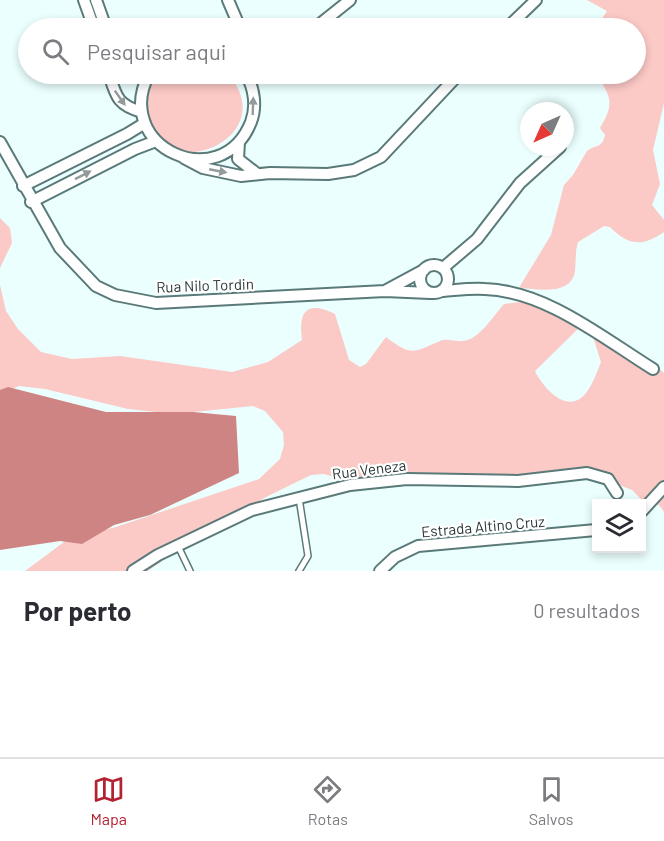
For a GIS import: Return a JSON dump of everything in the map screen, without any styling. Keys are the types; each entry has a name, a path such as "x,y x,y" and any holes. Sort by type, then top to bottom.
{"street":[{"path":"84,0 90,18"},
{"path":"96,0 102,18"},
{"path":"228,0 233,18"},
{"path":"328,18 350,0"},
{"path":"517,18 536,0"},
{"path":"113,84 119,100 143,117"},
{"path":"144,84 142,91 143,117 156,141 168,152 203,168 241,176 256,173 328,174 354,170 368,165 391,148 423,110 449,84"},
{"path":"251,84 253,117 239,142 238,159 256,173"},
{"path":"23,186 127,134 143,117"},
{"path":"31,202 135,149 156,141"},
{"name":"Rua Nilo Tordin","path":"0,142 31,202 60,248 81,273 96,286 132,300 156,303 385,291 430,293"},
{"path":"184,158 200,160 216,157 239,142"},
{"path":"443,268 477,239 520,183 550,156"},
{"path":"443,291 449,278 443,268 432,265 424,270 421,283 430,293 486,289 532,300 556,310 653,369"},
{"name":"Rua Nilo Tordin","path":"385,291 424,270"},
{"name":"Rua Veneza","path":"133,571 158,555 252,510 299,496 350,485 407,479 518,481 587,473 608,479 617,493"},
{"path":"646,507 664,488"},
{"name":"Estrada Altino Cruz","path":"381,571 395,557 418,546 592,530"}],"lane":[{"path":"299,496 306,526 308,556 299,571"},
{"path":"178,546 190,571"}],"shaded area":[{"path":"587,0 664,0 664,103 653,150 660,184 652,205 664,220 664,232 649,240 636,242 623,238 610,227 604,226 578,242 575,271 567,284 561,288 545,290 521,288 520,286 551,235 564,185 573,175 587,151 604,139 605,135 600,128 608,112 609,100 602,84 646,84 646,18 602,18 607,11"},
{"path":"152,84 234,84 241,97 241,118 231,135 215,146 195,152 175,150 159,139 149,117 150,88"},
{"path":"0,218 10,228 12,243 0,268"},
{"path":"0,285 6,311 18,329 41,352 72,359 120,356 232,372 268,362 302,340 303,315 311,308 335,314 349,360 360,367 366,364 386,337 402,348 413,351 443,340 469,340 480,332 504,304 530,301 582,325 535,371 544,385 564,401 572,402 579,399 586,393 595,378 601,362 594,340 597,333 651,362 664,373 664,512 659,505 646,502 646,499 641,499 632,490 596,476 353,483 324,474 311,475 266,497 193,539 148,571 25,571 68,539 116,527 259,479 280,459 284,445 283,432 265,411 253,406 174,414 128,409 45,389 19,386 0,394"},
{"path":"8,387 106,412 193,412 236,416 239,473 150,515 114,525 82,544 60,541 0,550 0,390"}]}
